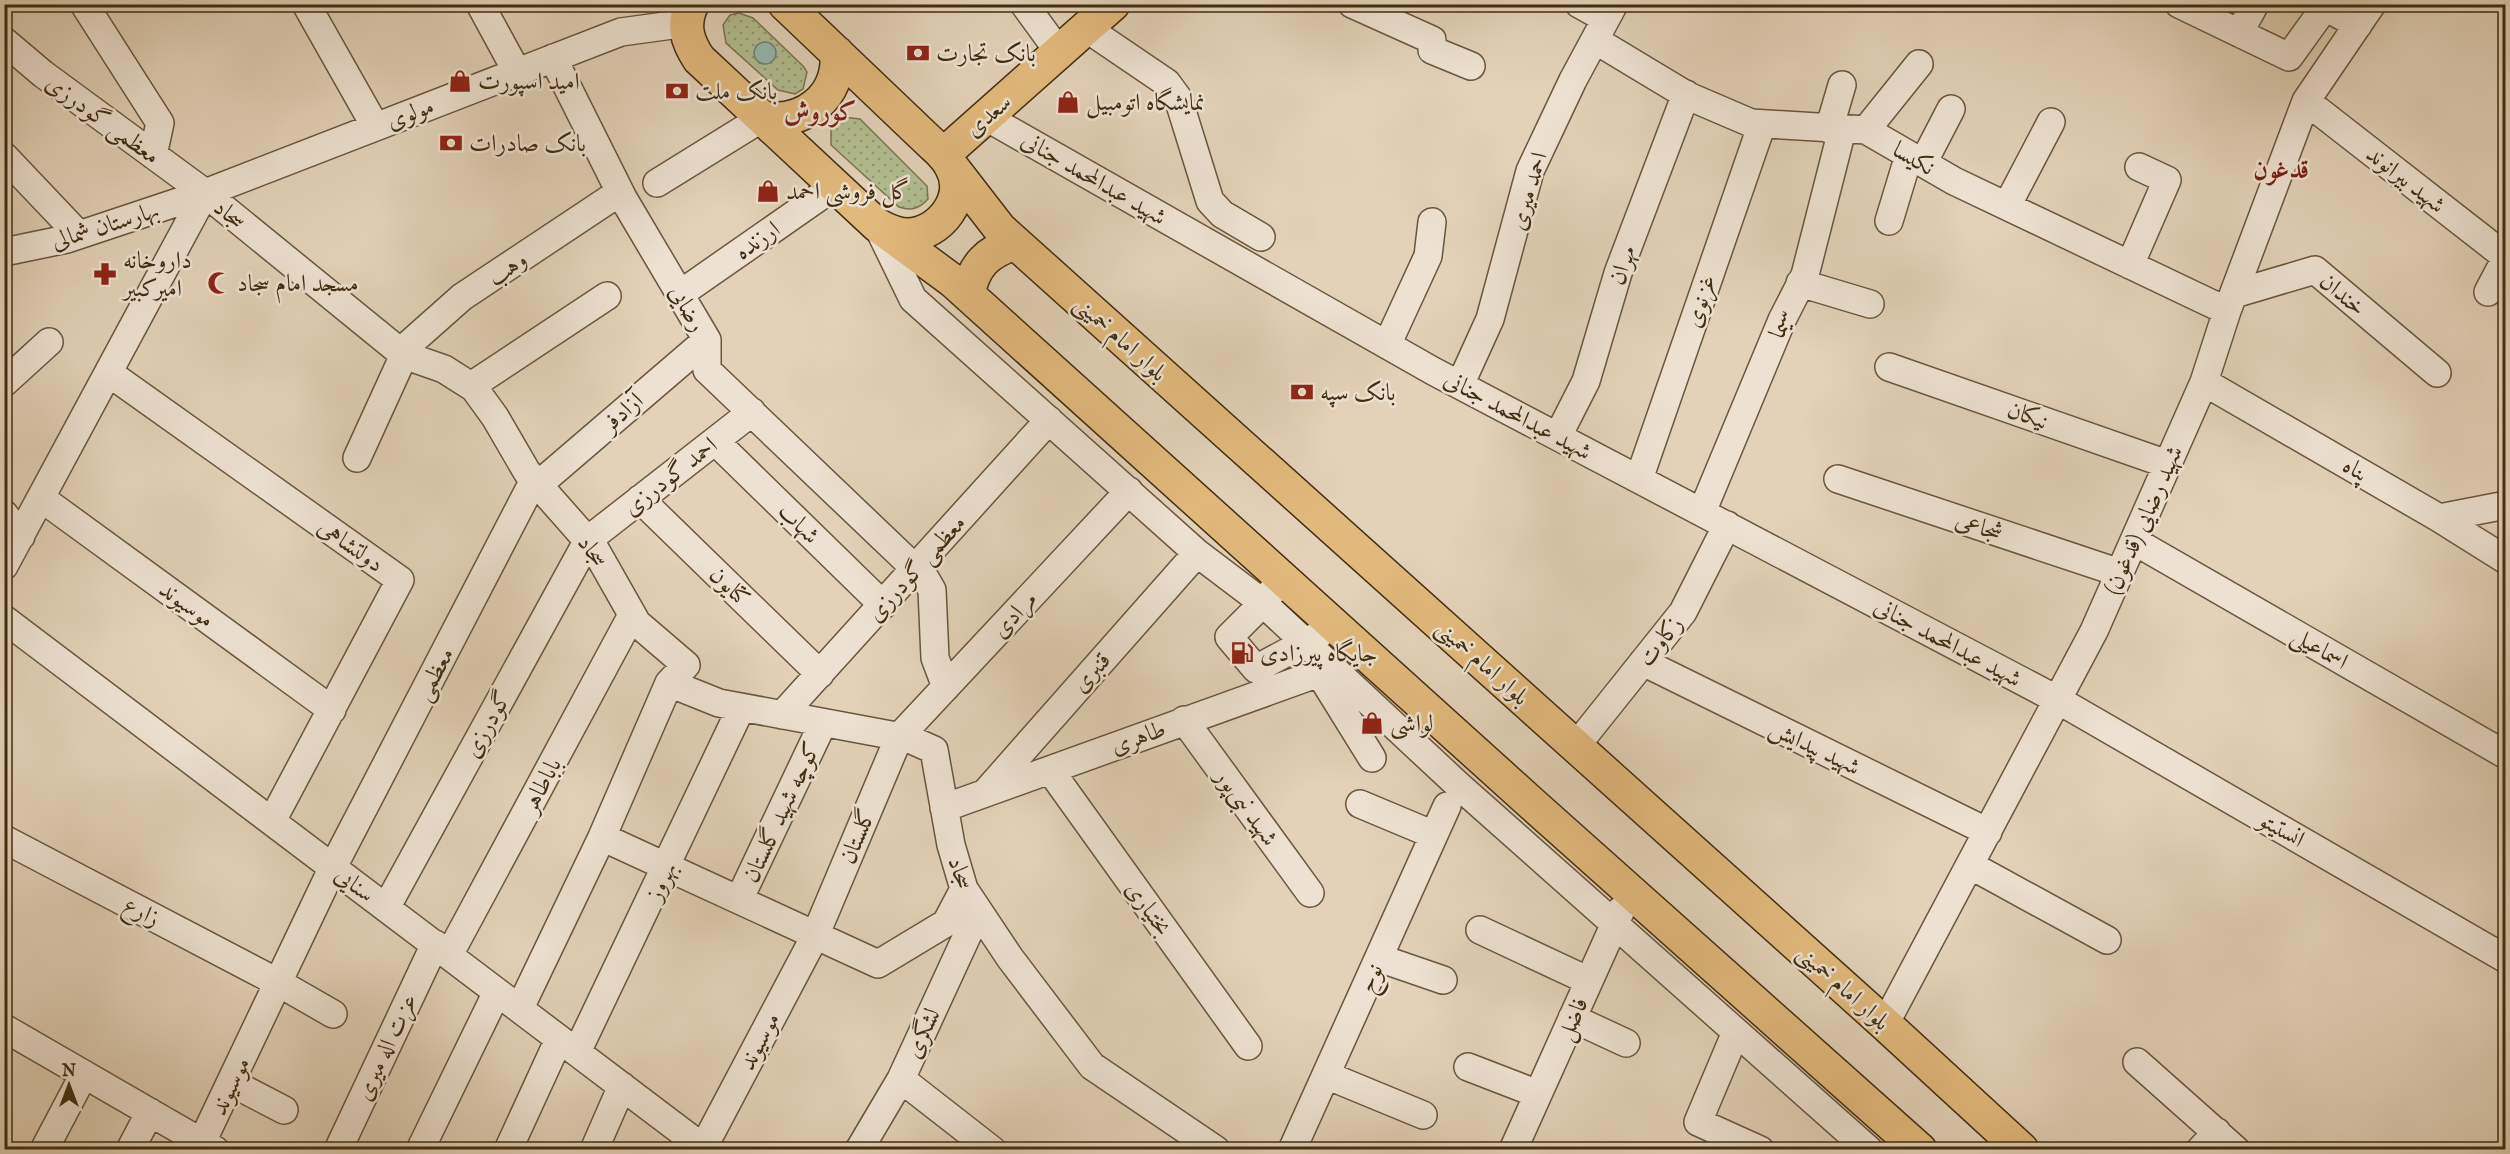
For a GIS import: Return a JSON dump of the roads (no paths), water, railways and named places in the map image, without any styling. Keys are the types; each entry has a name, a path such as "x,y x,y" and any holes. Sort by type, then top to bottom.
{"main road":[{"path":"785,4 948,161 956,183 955,199 948,213 937,225 923,233 907,235 891,233 877,225"},
{"name":"سعدی","path":"948,161 986,117 1113,4"},
{"path":"689,14 690,45 699,59 877,225 968,294 1530,802 1920,1149"},
{"path":"762,118 790,119 818,103 835,80 837,53"},
{"path":"823,175 810,139 825,112 852,94 877,91"},
{"name":"بلوار امام خمینی","path":"948,161 1000,229 1015,243 1886,1023 2022,1149"},
{"path":"968,294 973,276 980,263 994,250 1015,243"}],"street":[{"path":"84,4 160,123 153,155"},
{"path":"306,4 375,126"},
{"path":"480,4 517,72"},
{"path":"1024,4 1059,52"},
{"path":"1352,4 1432,40 1432,50 1471,66"},
{"name":"نکیسا","path":"1578,4 1605,21 1686,94 1751,123 1846,130 1916,159 2130,265 2230,303"},
{"path":"2180,4 2289,57 2325,7 2365,15"},
{"path":"2239,33 2255,4"},
{"name":"مولوی","path":"205,193 621,32 689,14"},
{"name":"(قدغون) شهید رضایی","path":"1886,1023 2058,700 2120,573 2204,382 2230,303 2306,101 2365,15"},
{"name":"احمد میری","path":"1460,385 1490,319 1530,171 1605,21"},
{"path":"1086,28 1167,83 1178,98 1210,201 1222,214 1261,237"},
{"name":"معظمی گودرزی","path":"4,41 43,75 205,193"},
{"name":"رضایی","path":"553,58 620,192 707,340 707,370 916,568 932,590 935,658 946,687"},
{"path":"1846,130 1919,64"},
{"name":"سیما","path":"1702,512 1782,320 1800,283 1846,130 1842,85"},
{"name":"مهران","path":"1558,436 1587,381 1618,273 1686,94"},
{"name":"شهید بیرانوند","path":"2306,101 2505,258"},
{"path":"1889,221 1916,159 1951,109"},
{"name":"شهید عبدالمحمد جنانی","path":"986,117 1460,385 2058,700"},
{"path":"657,183 762,118"},
{"path":"2007,206 2051,122"},
{"name":"غزنوی","path":"1639,479 1762,124"},
{"path":"4,156 79,235"},
{"path":"2130,265 2167,180 2139,167"},
{"name":"ارزنده","path":"680,294 823,175"},
{"name":"وهب","path":"402,354 462,297 620,192"},
{"name":"بهارستان شمالی","path":"4,252 79,235 205,193"},
{"name":"سجاد","path":"4,566 205,193 402,354 444,369 471,386 495,417 536,482 595,549 637,623 686,665 669,683 719,703 899,737 934,750 956,867 964,889 978,912 1067,1037 1092,1066 1216,1149"},
{"path":"1387,345 1428,256 1432,222"},
{"path":"877,225 913,299 1197,552 1263,603 1305,642 1325,670 1372,758"},
{"path":"2488,292 2505,258"},
{"name":"خندان","path":"2230,303 2315,270 2437,373"},
{"path":"1800,283 1870,304"},
{"path":"966,346 968,294"},
{"path":"471,386 607,296"},
{"name":"آزادفر","path":"536,482 707,340"},
{"path":"4,383 49,342"},
{"path":"357,458 402,354"},
{"name":"نیکان","path":"1889,367 2167,464"},
{"name":"دولتشاهی","path":"109,373 400,580 272,821"},
{"name":"پناه","path":"2204,382 2439,518 2505,560"},
{"name":"احمد گودرزی","path":"588,540 752,412"},
{"name":"معظمی گودرزی","path":"782,715 1049,420"},
{"name":"شهاب","path":"715,441 883,605"},
{"name":"شجاعی","path":"1838,479 2120,573"},
{"name":"معظمی","path":"333,867 536,482"},
{"name":"مرادی","path":"899,737 1129,491"},
{"name":"موسیوند","path":"41,498 332,710"},
{"name":"کتایون","path":"640,499 820,674"},
{"path":"2439,518 2505,505"},
{"path":"4,514 21,536"},
{"name":"زکاوت","path":"1576,746 1683,612 1710,563 1727,525"},
{"name":"گودرزی","path":"386,908 588,540"},
{"name":"اسماعیلی","path":"2134,542 2505,755"},
{"name":"قنبری","path":"985,793 1197,552"},
{"path":"1282,576 1263,603 1229,637 1256,669 1337,626"},
{"name":"باباطاهر","path":"442,950 632,615"},
{"name":"سنایی","path":"4,620 704,1149"},
{"name":"شهید پیدایش","path":"1643,662 1988,832"},
{"path":"1325,670 1736,1032 1855,1144"},
{"name":"طاهری","path":"944,808 1325,670"},
{"path":"520,1008 602,837 669,683"},
{"name":"انستیتو","path":"2058,700 2505,959"},
{"name":"بهروز","path":"508,1149 667,867 741,708"},
{"name":"شهید نبی‌پور","path":"1184,720 1310,893"},
{"name":"کوچه شهید گلستان","path":"739,900 823,723"},
{"name":"گلستان","path":"815,936 899,737"},
{"name":"بختیاری","path":"1050,770 1248,1046"},
{"path":"1504,826 1530,802"},
{"path":"1360,804 1434,834"},
{"name":"نوح","path":"1292,1149 1447,806"},
{"path":"602,837 878,964 946,923 964,889"},
{"name":"زارع","path":"4,839 279,983 333,1014"},
{"path":"1970,865 2107,940"},
{"name":"موسیوند","path":"211,1148 232,1083 333,867"},
{"name":"فاضل","path":"1514,1149 1630,889"},
{"name":"لشگری","path":"859,1149 901,1079 978,912"},
{"path":"1480,930 1589,981"},
{"name":"موسیوند","path":"704,1149 815,936"},
{"name":"عزت اله میری","path":"338,1149 442,950"},
{"path":"1379,958 1443,980"},
{"path":"420,1149 497,992"},
{"path":"1572,1018 1626,1043"},
{"path":"4,1028 211,1148"},
{"path":"1736,1032 1698,1122 1760,1149"},
{"path":"2137,1062 2218,1144"},
{"path":"1468,1068 1538,1094"},
{"path":"45,1149 84,1074"},
{"path":"1326,1075 1423,1116"},
{"path":"901,1079 992,1149"},
{"path":"232,1083 284,1110"},
{"path":"594,1149 622,1086"},
{"path":"1855,1144 1863,1099"},
{"path":"130,1149 150,1112"}],"water":[{"path":"765,42 773,45 776,53 773,61 765,64 757,61 754,53 757,45"}],"place":[{"name":"بانک تجارت","path":"918,53"},
{"name":"امید اسپورت","path":"460,81"},
{"name":"بانک ملت","path":"677,91"},
{"name":"نمایشگاه اتومبیل","path":"1068,102"},
{"name":"بانک صادرات","path":"451,143"},
{"name":"گل فروشی احمد","path":"768,191"},
{"name":"داروخانه امیرکبیر","path":"105,274"},
{"name":"مسجد امام سجاد","path":"219,283"},
{"name":"بانک سپه","path":"1302,392"},
{"name":"جایگاه پیرزادی","path":"1242,653"},
{"name":"لواشی","path":"1372,723"}],"district":[{"name":"کوروش","path":"820,111"},
{"name":"قدغون","path":"2281,169"}]}
